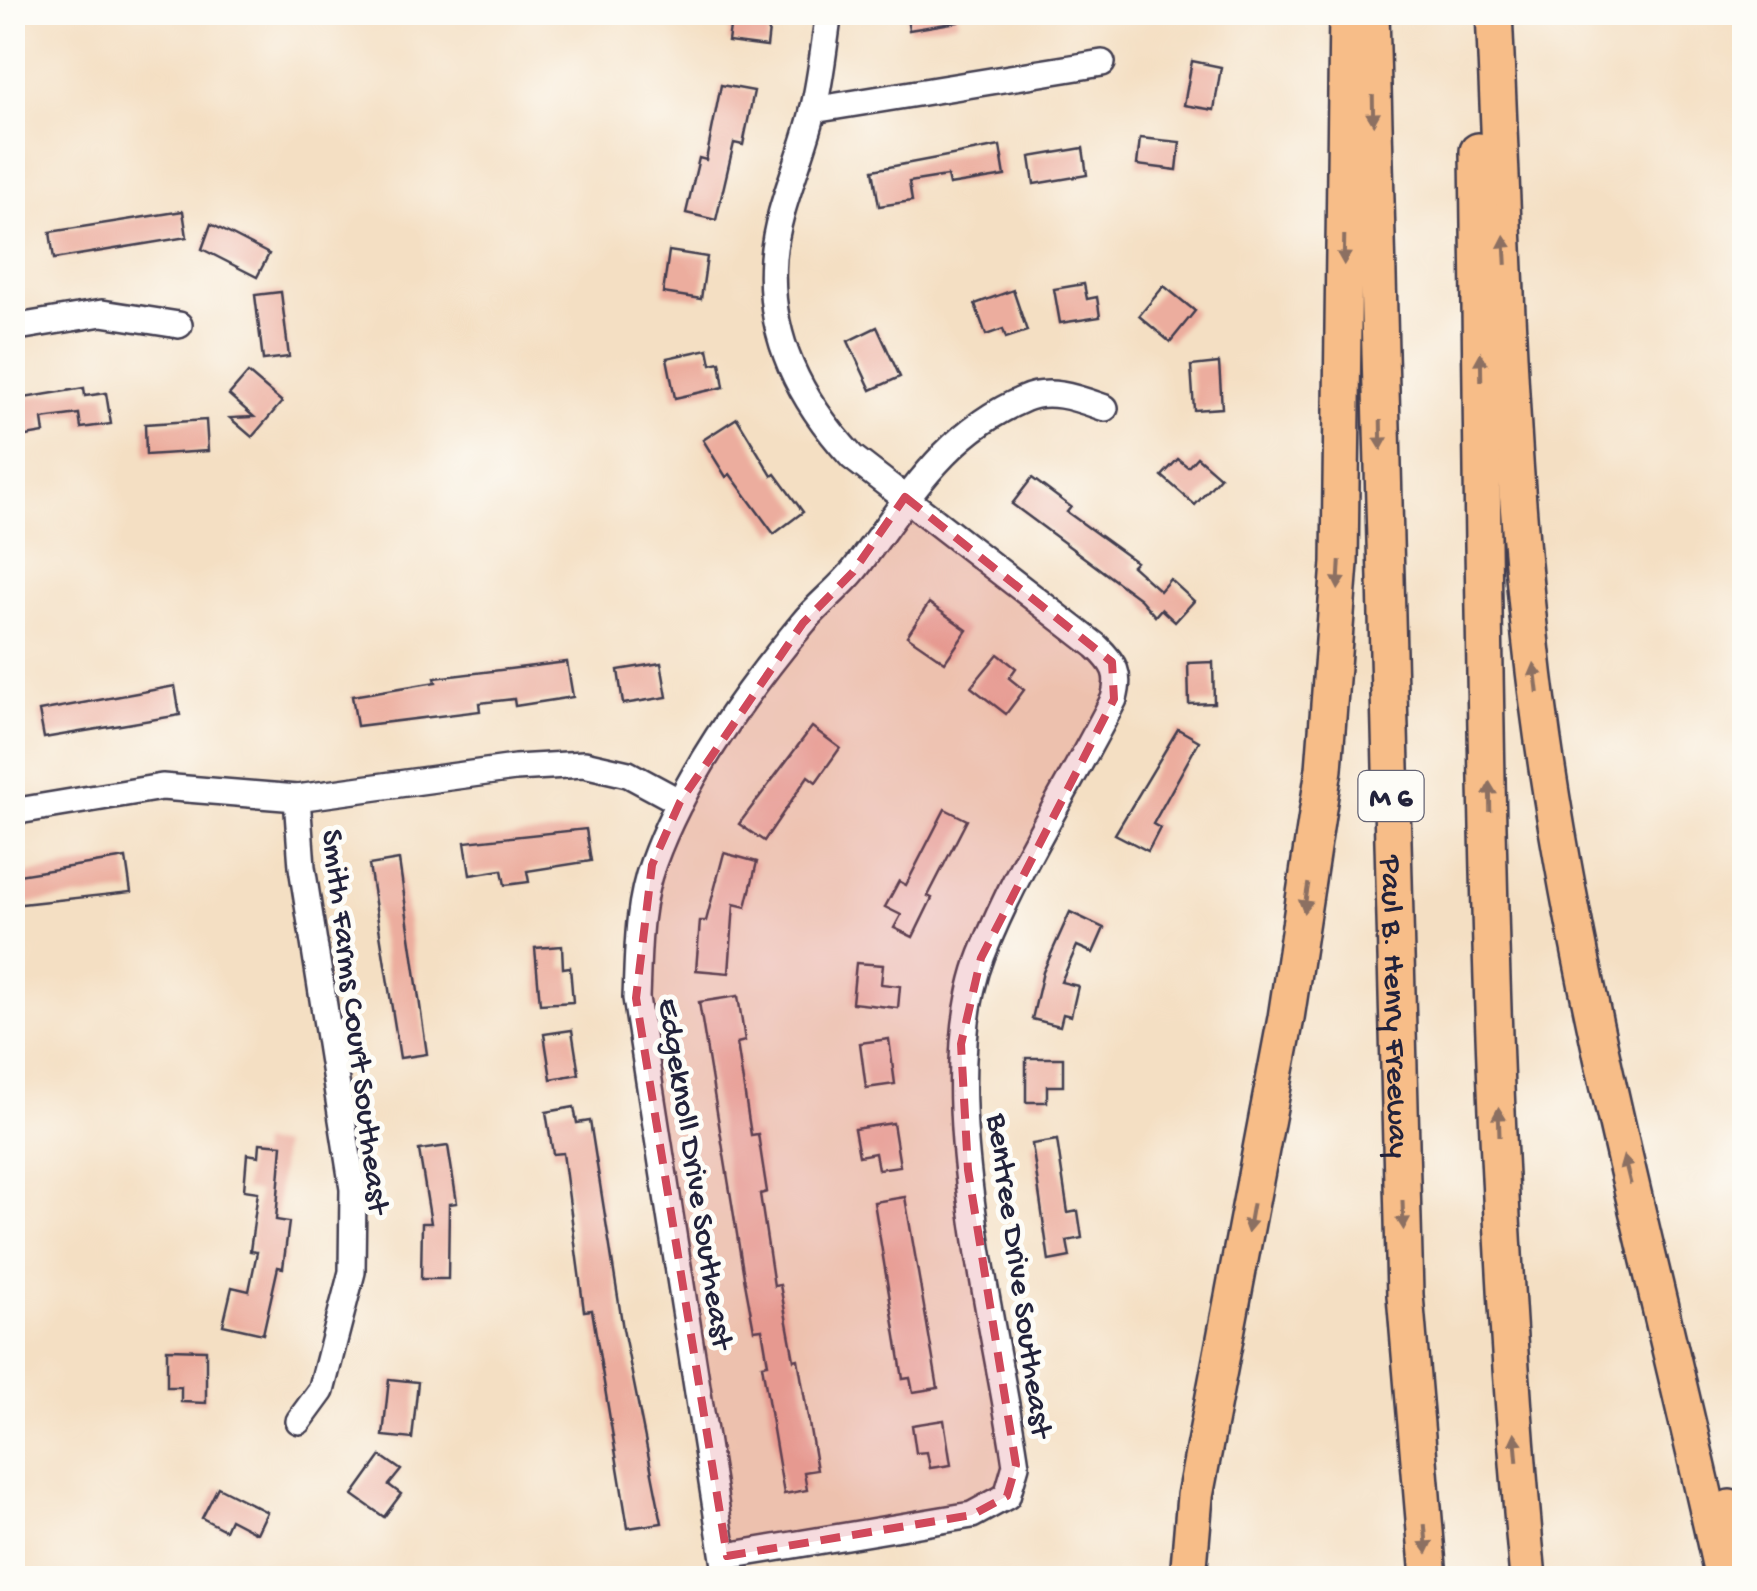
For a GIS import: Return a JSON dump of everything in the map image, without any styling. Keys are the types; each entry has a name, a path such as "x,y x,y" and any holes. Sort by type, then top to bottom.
{"highway":[{"path":"1188,1578 1195,1496 1229,1333 1315,843 1335,656 1347,12"},
{"name":"Paul B. Henry Freeway","path":"1371,12 1405,1276 1429,1578"},
{"path":"1476,12 1496,1038 1506,1328 1528,1578"},
{"path":"1494,12 1516,474 1538,693 1580,956 1723,1578"},
{"path":"1650,1264 1744,1560"},
{"path":"1208,1578 1229,1333"}],"street":[{"path":"829,12 814,110 773,257 776,322 795,382 818,420 852,457 905,497"},
{"path":"814,110 1102,63"},
{"path":"12,328 102,313 179,325"},
{"name":"Edgeknoll Drive Southeast","path":"727,1567 648,1099 636,998 638,930 652,865 680,802 718,740 803,622 852,572 905,497 943,452 964,434 1027,397 1064,394 1104,408"},
{"name":"Bentree Drive Southeast","path":"727,1567 972,1515 1007,1496 1016,1464 968,1170 961,1044 981,958 1114,699 1119,678 1112,662 905,497"},
{"path":"12,812 162,787 297,798 516,768 584,764 628,774 680,802"},
{"name":"Smith Farms Court Southeast","path":"297,798 302,868 353,1189 352,1272 322,1392 299,1421"}],"highlighted area":[{"path":"905,497 1112,662 1114,699 981,958 961,1044 968,1170 1016,1465 1007,1496 972,1515 727,1556 636,998 652,865 680,802 803,623 853,572"}],"building":[{"path":"732,12 771,12 767,47 728,42"},
{"path":"906,12 957,12 958,22 909,30"},
{"path":"1192,61 1221,67 1214,110 1184,105"},
{"path":"721,85 754,91 743,145 734,143 716,220 686,213 699,158 706,160"},
{"path":"1140,138 1180,142 1177,170 1137,165"},
{"path":"1000,146 1005,176 949,185 947,176 909,182 912,201 879,206 873,170"},
{"path":"1083,148 1087,175 1034,184 1030,157"},
{"path":"183,211 187,237 54,259 50,232"},
{"path":"211,224 269,254 257,277 202,249"},
{"path":"669,251 707,257 701,299 663,293"},
{"path":"1084,284 1087,299 1097,297 1100,317 1060,323 1054,289"},
{"path":"1164,286 1195,311 1170,342 1139,316"},
{"path":"1013,290 1027,331 1006,338 1003,329 986,335 975,304"},
{"path":"281,292 289,357 263,360 255,295"},
{"path":"877,327 900,377 871,390 848,341"},
{"path":"708,349 711,364 720,362 724,387 675,398 667,358"},
{"path":"1219,363 1222,408 1194,410 1191,366"},
{"path":"248,373 282,402 252,437 230,418 254,417 229,395"},
{"path":"84,388 85,396 106,393 111,424 81,428 79,414 42,419 44,433 14,438 12,400"},
{"path":"737,418 772,476 775,474 803,512 774,534 730,474 726,477 703,440"},
{"path":"206,420 208,451 146,455 145,424"},
{"path":"1197,457 1220,477 1195,505 1162,476 1178,459 1188,467"},
{"path":"1032,478 1071,507 1067,512 1136,562 1132,566 1160,591 1170,579 1194,601 1175,622 1161,609 1155,616 1140,599 1012,504"},
{"path":"929,603 967,630 945,662 907,636"},
{"path":"998,654 1016,668 1009,678 1024,690 1006,714 971,687"},
{"path":"567,662 573,697 515,706 514,699 479,703 480,711 357,726 352,696 436,682 435,678"},
{"path":"1213,662 1214,703 1189,704 1188,663"},
{"path":"661,663 667,697 623,704 618,670"},
{"path":"175,686 180,715 44,738 39,711"},
{"path":"812,727 840,748 816,782 808,776 764,841 739,824"},
{"path":"1178,729 1199,741 1153,824 1160,828 1148,851 1115,834"},
{"path":"945,809 967,820 928,896 932,898 913,937 894,928 901,915 885,907 899,881 906,885"},
{"path":"586,829 591,861 527,871 529,882 505,885 502,870 470,875 465,842"},
{"path":"724,853 757,862 746,907 734,904 729,973 696,970 700,921 706,921"},
{"path":"126,858 131,892 12,905 12,876"},
{"path":"399,860 427,1054 400,1058 369,865"},
{"path":"1070,912 1104,928 1093,953 1077,946 1061,982 1078,986 1071,1016 1063,1014 1060,1026 1032,1019 1043,972"},
{"path":"562,946 563,968 570,967 573,1002 540,1004 535,948"},
{"path":"856,963 883,965 881,984 900,986 898,1008 852,1003"},
{"path":"738,996 745,1041 737,1043 751,1135 758,1134 767,1192 760,1194 774,1286 780,1285 794,1360 798,1359 817,1470 804,1472 807,1490 784,1494 762,1365 768,1364 762,1329 754,1330 699,1002"},
{"path":"572,1030 579,1074 551,1079 544,1034"},
{"path":"889,1039 895,1084 866,1088 860,1043"},
{"path":"1026,1058 1063,1058 1063,1086 1047,1086 1047,1102 1026,1102"},
{"path":"574,1107 577,1123 590,1121 623,1329 662,1523 628,1528 592,1310 584,1311 563,1153 553,1154 546,1112"},
{"path":"893,1123 900,1166 878,1169 875,1153 859,1156 854,1129"},
{"path":"1057,1140 1068,1213 1078,1211 1082,1238 1067,1241 1070,1257 1049,1261 1032,1144"},
{"path":"260,1143 282,1145 276,1220 289,1222 283,1268 278,1267 263,1334 223,1325 232,1287 249,1291 257,1252 250,1251 258,1192 244,1190 247,1154 259,1156"},
{"path":"448,1146 457,1203 449,1204 448,1279 421,1279 422,1223 431,1223 419,1150"},
{"path":"905,1197 938,1388 913,1392 910,1378 903,1379 874,1202"},
{"path":"167,1349 206,1350 206,1403 181,1402 181,1387 167,1387"},
{"path":"389,1379 418,1382 412,1439 383,1436"},
{"path":"944,1420 951,1465 930,1468 927,1452 916,1453 912,1425"},
{"path":"381,1456 401,1470 389,1485 401,1494 384,1517 353,1495"},
{"path":"218,1487 267,1512 257,1533 230,1519 225,1530 202,1518"}]}
